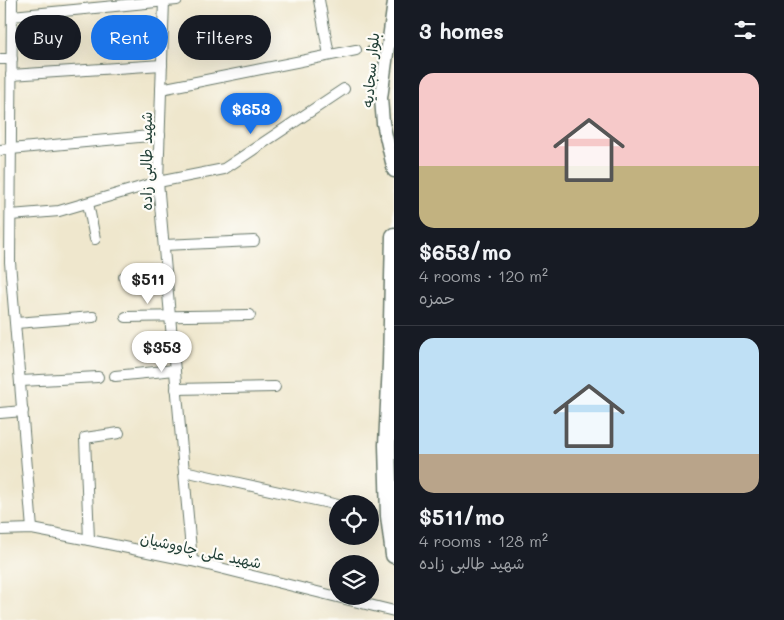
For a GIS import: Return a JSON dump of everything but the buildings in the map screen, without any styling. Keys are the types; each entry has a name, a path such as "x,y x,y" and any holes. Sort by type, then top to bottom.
{"highway":[{"path":"394,236 387,444 389,516 394,555"}],"street":[{"path":"0,8 177,0"},
{"path":"319,0 329,55"},
{"name":"شهید طالبی زاده","path":"164,1 158,182 192,561"},
{"name":"بلوار سجادیه","path":"394,2 381,98 383,123 394,171"},
{"path":"12,8 10,262 24,412 32,529"},
{"path":"161,89 356,50"},
{"path":"0,59 12,59"},
{"path":"12,75 162,65"},
{"path":"11,215 59,211 158,182 224,169 344,88"},
{"path":"0,150 160,135"},
{"path":"88,203 95,239"},
{"path":"164,245 254,241"},
{"path":"124,277 166,275"},
{"path":"126,317 250,315"},
{"path":"16,323 93,316"},
{"path":"115,376 175,370"},
{"path":"21,381 98,377"},
{"path":"176,389 274,387"},
{"path":"0,413 24,412"},
{"path":"89,540 85,438 119,432"},
{"path":"184,471 329,503"},
{"name":"شهید علی چاووشیان","path":"0,530 32,529 192,561 394,611"}],"path":[{"path":"356,50 388,44"}]}
